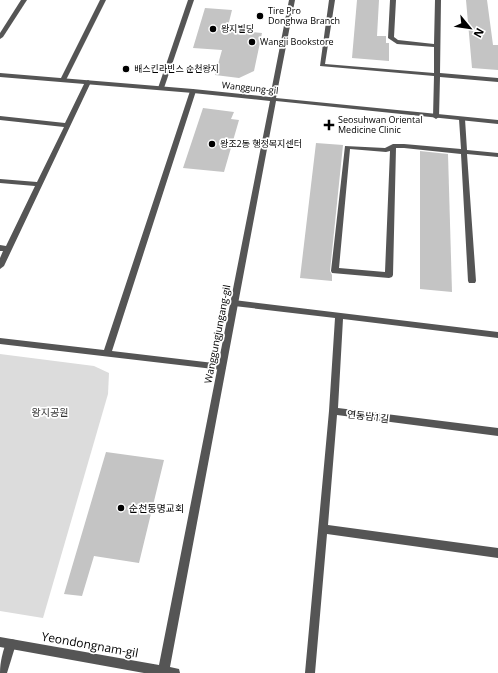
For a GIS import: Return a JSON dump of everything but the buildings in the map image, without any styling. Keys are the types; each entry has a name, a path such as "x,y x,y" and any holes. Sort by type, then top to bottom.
{"street":[{"path":"0,37 24,0"},
{"path":"63,80 103,0"},
{"path":"161,88 191,0"},
{"name":"Wanggungjungang-gil","path":"163,672 292,0"},
{"path":"332,0 322,65 498,80"},
{"path":"393,0 391,38 396,42 437,46"},
{"path":"436,117 438,0"},
{"name":"Wanggung-gil","path":"0,74 193,91 436,117 498,122"},
{"path":"0,266 88,82"},
{"path":"107,353 193,91"},
{"path":"0,118 68,125"},
{"path":"462,119 472,281"},
{"path":"393,146 389,275 335,271 347,147 386,150 393,146 498,155"},
{"path":"0,180 39,184"},
{"path":"0,248 8,249"},
{"path":"234,303 339,317 498,335"},
{"path":"333,411 339,317"},
{"path":"0,340 222,367"},
{"name":"연동남1길","path":"310,673 333,411 498,432"},
{"path":"322,529 498,553"},
{"name":"Yeondongnam-gil","path":"0,642 175,673"},
{"path":"2,673 11,644"}],"green space":[{"name":"왕지공원","path":"0,354 94,366 109,373 108,394 43,618 0,611"}],"place":[{"name":"Tire Pro Donghwa Branch","path":"260,16"},
{"name":"왕지빌딩","path":"213,29"},
{"name":"Wangji Bookstore","path":"252,42"},
{"name":"배스킨라빈스 순천왕지","path":"126,69"},
{"name":"Seosuhwan Oriental Medicine Clinic","path":"329,125"},
{"name":"왕조2동 행정복지센터","path":"212,144"},
{"name":"순천동명교회","path":"121,508"}]}
